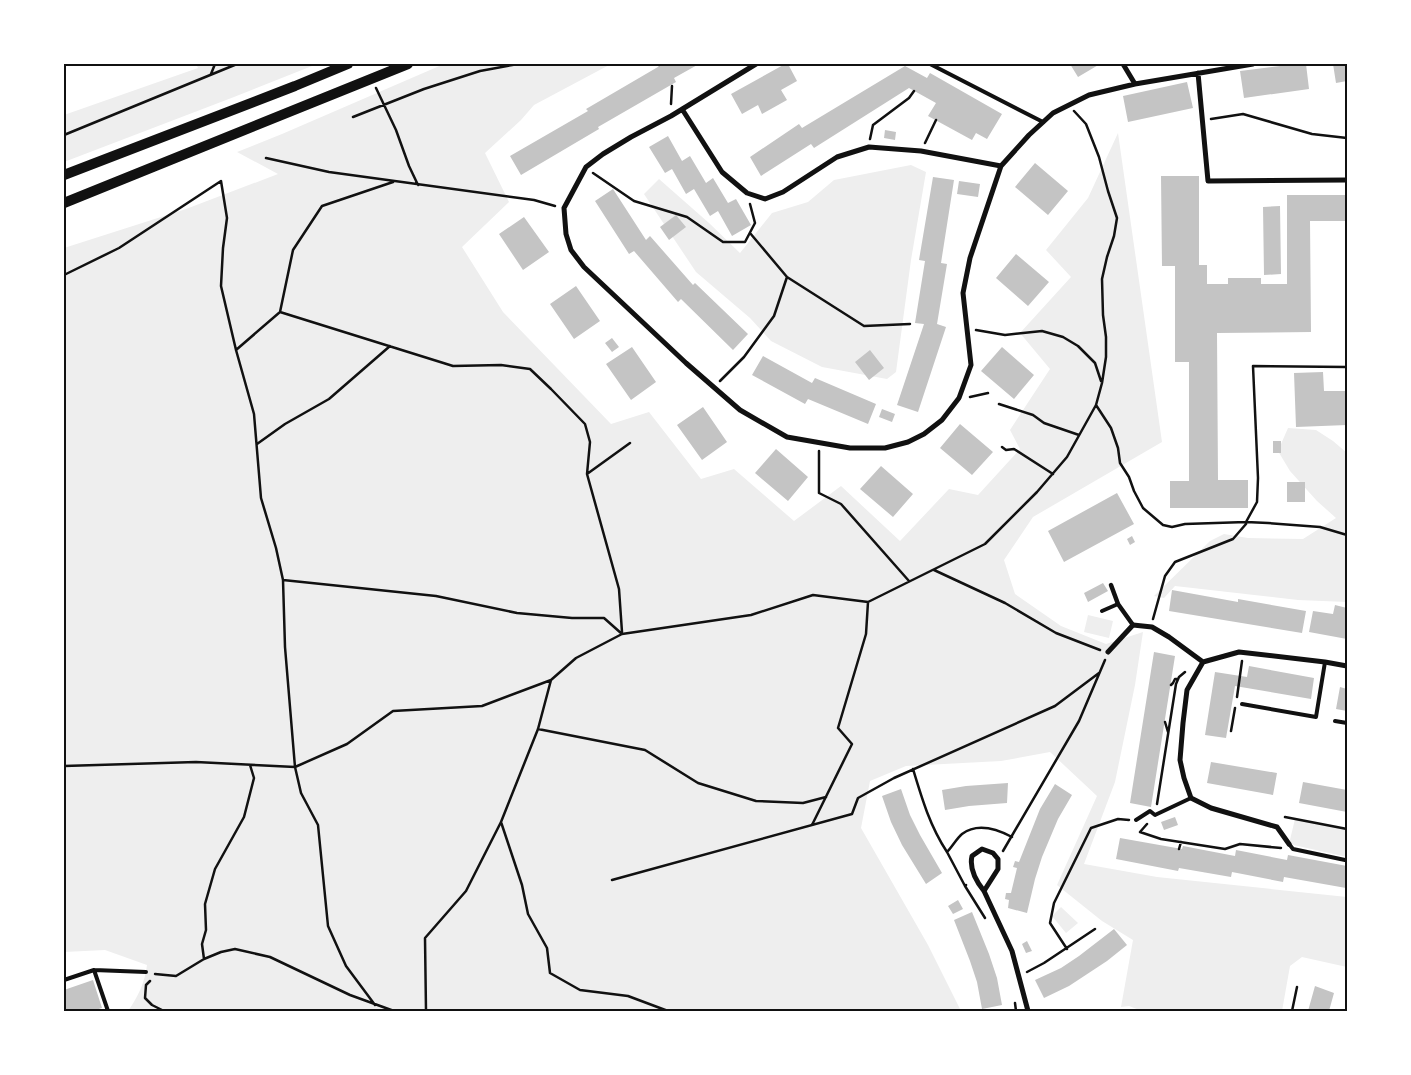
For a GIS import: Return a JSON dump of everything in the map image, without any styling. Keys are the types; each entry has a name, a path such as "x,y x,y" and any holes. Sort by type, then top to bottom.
{"main road":[{"path":"64,175 348,64"},
{"path":"64,203 408,64"}],"street":[{"path":"756,64 682,110 631,137 586,167 564,208 566,234 571,250 584,267 646,327 740,410 787,437 850,448 886,448 908,442 924,434 942,420 959,398 971,365 968,328 962,293 970,258 1001,166 1043,122 1068,104 1097,93 1135,84 1253,64"},
{"path":"1123,64 1135,84"},
{"path":"1198,73 1208,181 1347,180"},
{"path":"682,110 722,172 747,193 765,199 783,192 837,157 869,147 921,151 1001,166"},
{"path":"1112,585 1118,604 1134,625 1152,627 1203,662"},
{"path":"1108,652 1134,625"},
{"path":"1289,844 1276,827 1211,808 1191,798 1180,760 1182,723 1187,690 1203,662 1238,652 1347,666"},
{"path":"984,891 998,869 998,859 993,853 982,849 972,856 970,863 975,877 984,891 1012,951 1028,1011"}],"lane":[{"path":"930,64 1043,122"},
{"path":"1102,611 1118,604"},
{"path":"1242,704 1316,717 1325,662"},
{"path":"1335,721 1347,723"},
{"path":"1136,820 1150,811 1156,815 1191,798"},
{"path":"1289,844 1293,849 1346,860"},
{"path":"94,970 107,1011"},
{"path":"64,980 94,970 146,972"}],"path":[{"path":"210,75 215,64"},
{"path":"64,135 237,64"},
{"path":"353,117 424,89 480,71 518,64"},
{"path":"373,80 418,185"},
{"path":"671,116 672,86"},
{"path":"869,147 873,125 909,98 914,91"},
{"path":"64,766 196,762 295,767 347,744 393,711 482,706 552,680 576,658 622,634 751,614 813,595 868,602 985,544 1037,492 1067,457 1096,405 1102,383 1106,357 1106,337 1103,316 1102,279 1117,218 1086,124 1068,104"},
{"path":"1202,121 1243,114 1312,134 1347,138"},
{"path":"921,151 936,120"},
{"path":"266,158 329,172 534,200 564,208"},
{"path":"586,167 634,201 687,217 723,242 744,242 750,234 755,223 747,193"},
{"path":"64,275 119,248 221,180 227,218 221,286 254,414 261,498 276,548 283,580 285,647 295,767 301,794 318,825 328,926 346,966 375,1005"},
{"path":"236,350 280,312 293,250 322,206 394,182"},
{"path":"750,234 787,277 864,326 910,324"},
{"path":"713,387 744,357 774,316 787,277"},
{"path":"280,312 454,366 501,365 530,369 552,389 585,424 590,442 587,474 619,589 622,634"},
{"path":"968,328 1005,335 1042,332 1063,337 1078,346 1094,363 1102,383"},
{"path":"1134,625 1152,622 1165,576 1175,562 1232,539 1246,523 1257,502 1258,478 1253,366 1347,367 1347,328"},
{"path":"257,444 285,424 329,399 391,346"},
{"path":"970,397 988,393"},
{"path":"999,404 1032,415 1044,423 1080,435"},
{"path":"1096,405 1111,428 1118,448 1120,463 1130,477 1134,491 1143,508 1163,525 1172,527 1185,524 1246,523 1320,527 1347,535"},
{"path":"818,442 819,493 842,504 909,581"},
{"path":"587,474 630,443"},
{"path":"1002,447 1006,450 1014,449 1053,474"},
{"path":"933,570 1005,603 1056,633 1108,653 1079,721 998,859"},
{"path":"283,580 436,596 517,613 572,618 604,618 622,634"},
{"path":"812,825 852,744 838,728 866,634 868,602"},
{"path":"1238,690 1244,652"},
{"path":"1171,685 1175,679 1178,679 1190,669"},
{"path":"612,880 852,814 858,798 913,769 1055,706 1099,673"},
{"path":"1178,679 1156,815 1140,832 1161,839 1225,849 1240,844 1293,849"},
{"path":"426,1011 425,938 466,891 501,822 538,729 552,680"},
{"path":"1165,722 1169,732"},
{"path":"538,729 645,750 698,783 756,801 802,803 826,797"},
{"path":"204,959 202,944 206,930 204,904 215,869 244,817 254,778 250,765"},
{"path":"913,769 924,807 947,852"},
{"path":"1285,817 1347,830"},
{"path":"1067,949 1050,923 1054,903 1091,828 1118,819 1136,820"},
{"path":"501,822 522,885 528,914 547,948 550,973 580,990 628,996 668,1011"},
{"path":"1179,849 1181,842"},
{"path":"965,886 987,922"},
{"path":"1018,976 1044,963 1096,929"},
{"path":"146,972 176,976 204,959 221,952 235,950 270,957 330,986 394,1011"},
{"path":"157,974 146,985 144,998 164,1011"},
{"path":"1292,1011 1297,988"},
{"path":"1014,1002 1016,1011"}],"shaded area":[{"path":"196,64 317,64 64,162 64,115 198,68"},
{"path":"444,64 611,64 534,105 521,120 485,153 509,202 462,247 503,312 611,424 649,412 701,479 734,469 794,521 841,486 900,541 949,489 978,495 1020,449 1010,430 1050,369 1020,333 1071,277 1046,250 1088,198 1118,133 1162,442 1033,517 1004,560 1015,594 1061,626 1106,644 1143,632 1135,685 1115,782 1084,864 1157,877 1347,897 1347,967 1302,957 1290,966 1282,1011 1142,1011 1129,1006 1121,1007 1133,940 1102,921 1057,885 1097,796 1050,752 1001,761 906,766 870,781 861,828 928,945 961,1011 128,1011 145,977 147,965 105,950 64,952 64,248 186,209 278,174 237,152"},
{"path":"911,165 926,172 911,260 896,372 887,379 822,367 771,341 750,318 696,272 644,194 659,179 740,253 772,213 808,202 834,180"},
{"path":"1288,428 1316,430 1347,453 1347,602 1298,600 1175,586 1164,598 1154,596 1210,541 1224,534 1248,538 1303,539 1336,518 1317,501 1290,471 1278,451"},
{"path":"1088,615 1113,621 1109,638 1084,632"},
{"path":"1295,819 1347,830 1347,857 1289,844"},
{"path":"1061,907 1078,923 1066,933 1052,916"}],"building":[{"path":"663,64 699,64 674,78 676,82 598,127 599,129 521,175 510,156 588,111 586,109"},
{"path":"788,64 797,81 781,90 787,100 762,114 758,105 742,114 731,94"},
{"path":"1070,64 1100,64 1078,77"},
{"path":"1306,64 1309,89 1244,98 1240,71"},
{"path":"1333,64 1347,64 1347,81 1336,83"},
{"path":"905,66 927,78 930,73 1002,114 987,139 976,133 972,140 928,116 936,103 909,88 814,148 811,144 761,176 750,157 799,124 802,128"},
{"path":"1187,82 1193,108 1128,122 1123,96"},
{"path":"885,130 896,132 895,140 884,138"},
{"path":"668,136 682,161 690,156 706,183 713,178 728,203 736,199 751,225 732,236 718,211 710,216 694,189 686,194 672,169 665,173 649,147"},
{"path":"1035,163 1068,191 1048,215 1015,187"},
{"path":"1161,176 1199,176 1199,265 1207,265 1207,284 1228,284 1228,278 1261,278 1261,284 1287,284 1287,195 1347,195 1347,221 1310,221 1311,332 1217,333 1218,480 1248,480 1248,508 1170,508 1170,481 1189,481 1189,362 1175,362 1175,266 1162,266"},
{"path":"933,177 954,180 941,263 947,264 937,324 946,327 918,412 897,405 924,324 915,323 925,261 919,260"},
{"path":"959,181 980,184 978,197 957,194"},
{"path":"613,189 646,240 650,236 693,285 695,283 748,334 733,350 681,299 678,302 634,251 629,254 595,201"},
{"path":"1280,206 1281,274 1264,275 1263,207"},
{"path":"676,215 686,227 669,240 660,227"},
{"path":"524,217 549,252 523,270 499,234"},
{"path":"1016,254 1049,282 1028,306 996,278"},
{"path":"576,286 600,321 574,339 550,304"},
{"path":"612,338 619,347 612,352 605,343"},
{"path":"632,347 656,382 631,400 606,364"},
{"path":"1002,347 1034,375 1014,399 981,371"},
{"path":"870,350 884,368 869,380 855,362"},
{"path":"763,356 812,383 815,378 876,404 868,424 808,399 805,404 752,375"},
{"path":"1323,372 1324,391 1347,391 1347,425 1296,427 1294,373"},
{"path":"703,407 727,442 702,460 677,425"},
{"path":"882,409 895,414 892,422 879,417"},
{"path":"960,424 993,452 972,475 940,448"},
{"path":"1273,441 1281,441 1281,453 1273,453"},
{"path":"776,449 808,477 788,501 755,473"},
{"path":"881,466 913,494 893,517 860,489"},
{"path":"1287,482 1305,482 1305,502 1287,502"},
{"path":"1117,493 1134,524 1064,562 1048,531"},
{"path":"1132,536 1135,542 1130,545 1127,539"},
{"path":"1103,583 1108,591 1088,602 1084,593"},
{"path":"1172,590 1238,602 1238,599 1306,611 1302,633 1169,611"},
{"path":"1335,605 1347,608 1347,639 1309,632 1313,611 1333,614"},
{"path":"1154,652 1175,656 1151,807 1130,803"},
{"path":"1249,666 1314,678 1311,699 1235,686 1226,738 1205,735 1215,672 1247,677"},
{"path":"1340,687 1347,689 1347,711 1336,709"},
{"path":"1211,762 1277,773 1273,795 1207,783"},
{"path":"1303,782 1347,790 1347,812 1299,803"},
{"path":"1008,783 1007,803 945,810 942,790"},
{"path":"1055,784 1072,795 1058,819 1042,857 1027,913 1008,908 1009,900 1005,899 1006,893 1011,893 1017,868 1013,867 1015,861 1019,862 1040,809"},
{"path":"901,789 910,815 942,873 926,884 902,845 882,796"},
{"path":"1175,817 1178,825 1164,830 1161,822"},
{"path":"1120,838 1182,849 1183,846 1235,856 1236,850 1287,860 1288,855 1347,866 1346,888 1284,877 1283,882 1232,872 1231,877 1179,868 1178,871 1116,859"},
{"path":"958,900 963,909 953,914 948,906"},
{"path":"972,912 997,978 1002,1005 982,1009 977,982 954,920"},
{"path":"1114,929 1127,945 1107,961 1069,986 1044,998 1035,980 1061,968"},
{"path":"1027,941 1032,951 1026,953 1022,944"},
{"path":"93,980 102,1008 92,1011 64,1011 64,990"},
{"path":"1315,986 1334,993 1329,1011 1308,1011"}]}
